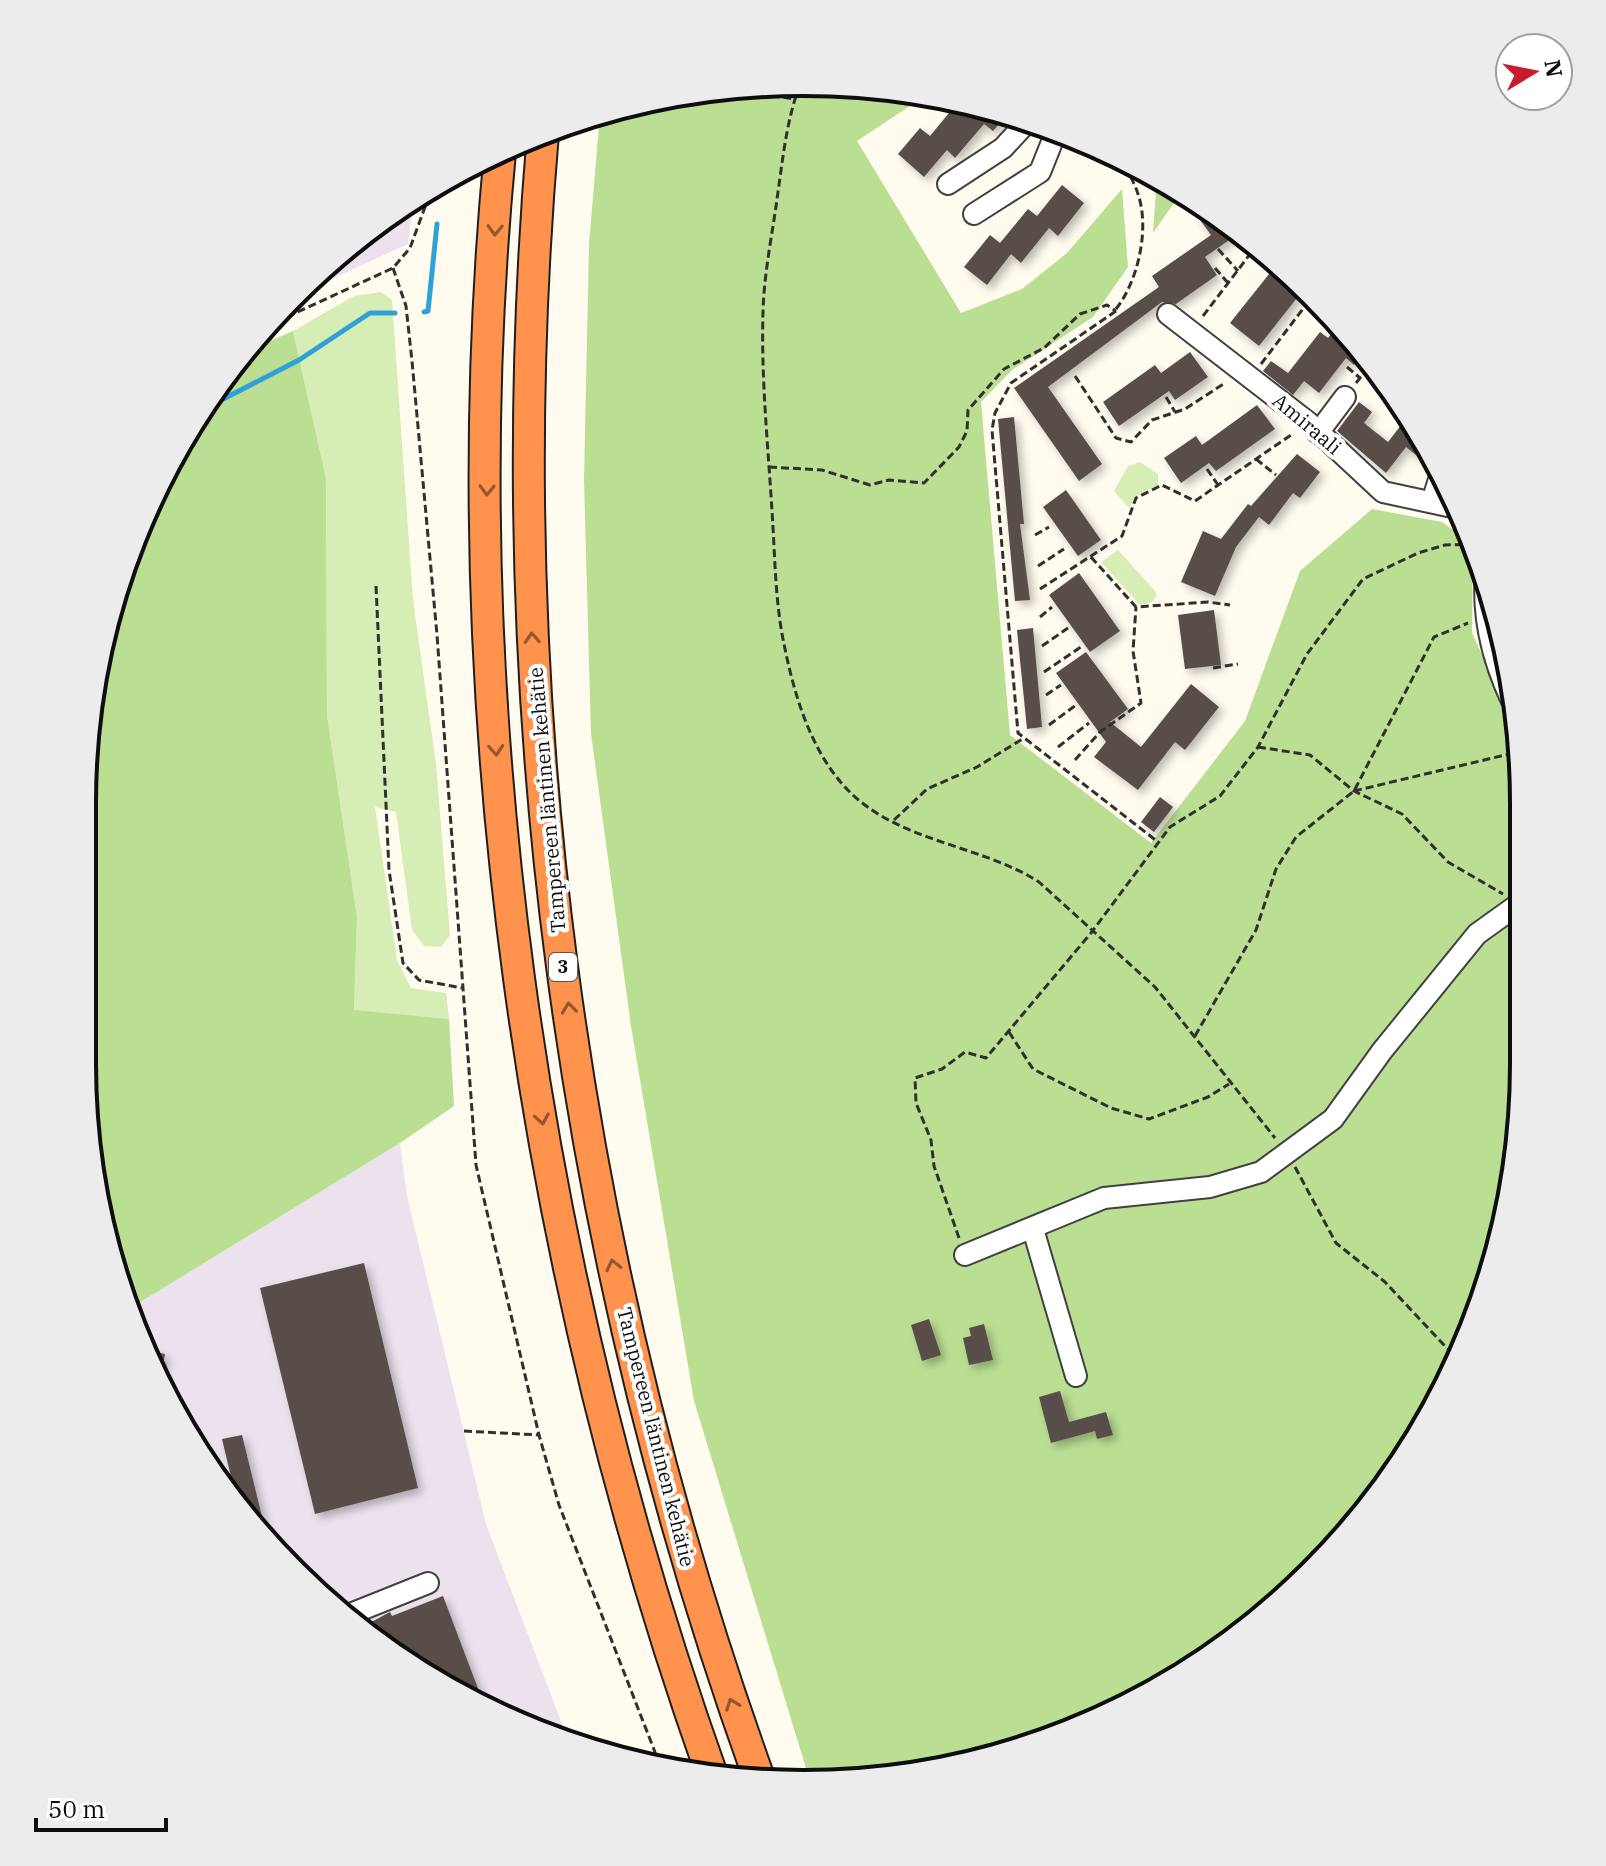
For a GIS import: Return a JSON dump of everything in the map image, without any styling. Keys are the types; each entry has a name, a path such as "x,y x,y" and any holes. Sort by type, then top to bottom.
{"highway":[{"name":"Tampereen läntinen kehätie","path":"542,146 534,234 530,408 531,635 546,830 573,1044 597,1192 632,1352 682,1544 726,1687 755,1768"},
{"name":"3","path":"499,165 486,513 489,639 506,864 531,1051 588,1352 629,1516 679,1683 708,1763"}],"street":[{"path":"948,184 1003,148 1019,131"},
{"path":"974,214 1040,172 1052,142"},
{"name":"Amiraali","path":"1168,314 1313,428 1383,492 1444,505"},
{"path":"1313,428 1345,397"},
{"path":"1432,502 1436,489"},
{"path":"1492,647 1497,669"},
{"path":"965,1255 1104,1198 1241,1180 1261,1172 1333,1119 1382,1051 1477,934 1510,910"},
{"path":"1033,1229 1076,1376"},
{"path":"357,1611 428,1583"}],"path":[{"path":"782,97 794,99 763,307 769,467 783,639 802,710 830,769 846,789 894,820 931,839 1020,870 1039,882 1091,933 1155,987 1285,1154 1336,1243 1385,1282 1449,1350"},
{"path":"1129,176 1139,196 1141,239 1135,272 1116,311 1011,383 995,413 992,430 1018,733 1158,842"},
{"path":"292,314 393,268 410,248 425,206"},
{"path":"1218,249 1238,271"},
{"path":"1191,331 1249,255"},
{"path":"393,268 406,306 412,361 437,635 476,1165 539,1435 559,1505 656,1754"},
{"path":"1215,268 1228,283"},
{"path":"769,467 822,470 870,485 889,480 924,483 959,447 967,431 968,410 1004,369 1044,348 1080,314 1107,305 1116,311"},
{"path":"1075,376 1116,438 1131,442 1152,420 1175,412 1219,384 1250,378 1305,306"},
{"path":"1347,367 1360,378"},
{"path":"1345,397 1364,373"},
{"path":"1166,397 1175,412"},
{"path":"1040,589 1122,536 1136,498 1162,485 1195,501 1256,459 1313,428"},
{"path":"1256,459 1276,475"},
{"path":"1207,469 1218,485"},
{"path":"1035,535 1049,527"},
{"path":"965,1255 934,1166 931,1140 916,1103 915,1078 942,1069 965,1052 986,1058 1091,933 1170,827 1220,796 1258,747 1307,654 1363,579 1418,553 1445,545 1461,544"},
{"path":"1038,566 1064,549"},
{"path":"1075,760 1100,732 1141,703 1133,651 1136,607 1091,557"},
{"path":"376,586 389,870 403,963 419,980 462,988"},
{"path":"1136,607 1208,602 1230,605"},
{"path":"1040,617 1052,607"},
{"path":"1195,1036 1256,930 1276,869 1296,837 1354,791 1434,637 1485,616"},
{"path":"1042,646 1068,628"},
{"path":"1044,672 1081,647"},
{"path":"1213,668 1238,664"},
{"path":"1046,695 1061,685"},
{"path":"1049,725 1076,705"},
{"path":"1058,747 1089,723"},
{"path":"894,820 927,789 977,767 1024,738"},
{"path":"1258,747 1310,755 1354,791 1402,814 1448,862 1510,896"},
{"path":"1354,791 1508,754"},
{"path":"1009,1032 1033,1069 1111,1108 1149,1119 1208,1097 1229,1084"},
{"path":"464,1431 539,1435"}],"shaded area":[{"path":"411,214 408,244 326,281"},
{"path":"400,1143 407,1196 486,1524 563,1727 490,1697 410,1651 337,1595 303,1563 271,1529 215,1456 169,1376 139,1303"}],"green space":[{"path":"803,96 912,105 857,141 961,313 1022,289 1067,253 1122,189 1128,267 1093,317 1012,370 981,402 1010,735 1151,843 1245,721 1300,571 1372,509 1442,522 1456,532 1473,578 1472,633 1501,697 1508,757 1510,1063 1504,1155 1496,1201 1486,1246 1456,1334 1437,1376 1391,1456 1335,1529 1269,1595 1196,1651 1116,1697 1074,1716 986,1746 895,1764 807,1770 694,1401 631,1026 591,734 584,480 589,244 599,127 711,102"},
{"path":"1156,191 1175,202 1153,233"},
{"path":"381,292 392,300 413,600 436,764 450,935 441,947 424,946 412,930 396,812 375,807 397,960 411,988 446,993 449,1019 354,1011 357,917 327,715 326,478 293,331 354,296"},
{"path":"293,331 326,478 327,715 357,917 354,1010 449,1019 454,1106 400,1143 139,1303 120,1246 110,1201 98,1109 96,803 102,711 120,620 150,532 191,449 215,410 267,342"},
{"path":"1140,462 1158,474 1158,485 1135,497 1129,508 1114,491 1128,466"},
{"path":"1118,550 1155,591 1157,596 1152,602 1140,605 1101,562"}],"building":[{"path":"950,112 999,124 993,131 984,124 955,158 947,150 924,177 898,154 920,128 930,136"},
{"path":"1062,185 1084,203 1058,236 1049,228 1021,263 1011,254 987,285 964,267 990,235 1000,243 1028,209 1037,216"},
{"path":"1198,217 1230,240 1205,257 1217,275 1176,304 1162,302 1048,387 1102,464 1079,481 1014,388 1159,287 1152,276 1211,235"},
{"path":"1270,272 1297,298 1259,346 1230,323"},
{"path":"1320,332 1328,338 1332,333 1356,363 1354,365 1346,358 1319,393 1304,381 1293,395 1263,371 1271,361 1288,373"},
{"path":"1190,352 1208,377 1175,400 1169,391 1119,426 1103,402 1155,365 1161,373"},
{"path":"1359,402 1372,412 1364,423 1388,442 1400,426 1419,458 1406,447 1386,473 1337,431"},
{"path":"1257,405 1275,429 1216,471 1209,463 1181,483 1164,458 1196,436 1202,445"},
{"path":"1014,417 1024,524 1020,524 1030,600 1015,601 998,419"},
{"path":"1297,454 1320,472 1300,498 1293,493 1269,525 1259,517 1236,547 1215,596 1181,582 1203,531 1221,539 1248,504 1251,506"},
{"path":"1066,490 1101,540 1078,556 1043,507"},
{"path":"1079,573 1120,631 1090,652 1049,595"},
{"path":"1214,610 1221,665 1185,669 1178,615"},
{"path":"1033,628 1042,727 1027,729 1017,630"},
{"path":"1086,652 1128,709 1110,722 1141,747 1191,684 1219,707 1185,750 1175,742 1138,790 1094,757 1106,742 1056,673"},
{"path":"1160,797 1173,807 1154,832 1141,822"},
{"path":"364,1263 418,1488 315,1514 260,1288"},
{"path":"929,1319 941,1355 922,1361 911,1325"},
{"path":"984,1324 993,1360 969,1365 963,1338 971,1336 969,1328"},
{"path":"1060,1391 1069,1422 1106,1412 1113,1435 1097,1439 1095,1431 1051,1443 1039,1397"},
{"path":"242,1435 262,1518 231,1478 222,1439"},
{"path":"443,1596 479,1691 410,1651 371,1622 390,1612 392,1616"}],"waterway":[{"path":"424,312 428,311 437,224"},
{"path":"223,399 299,360 370,313 395,313"}]}
